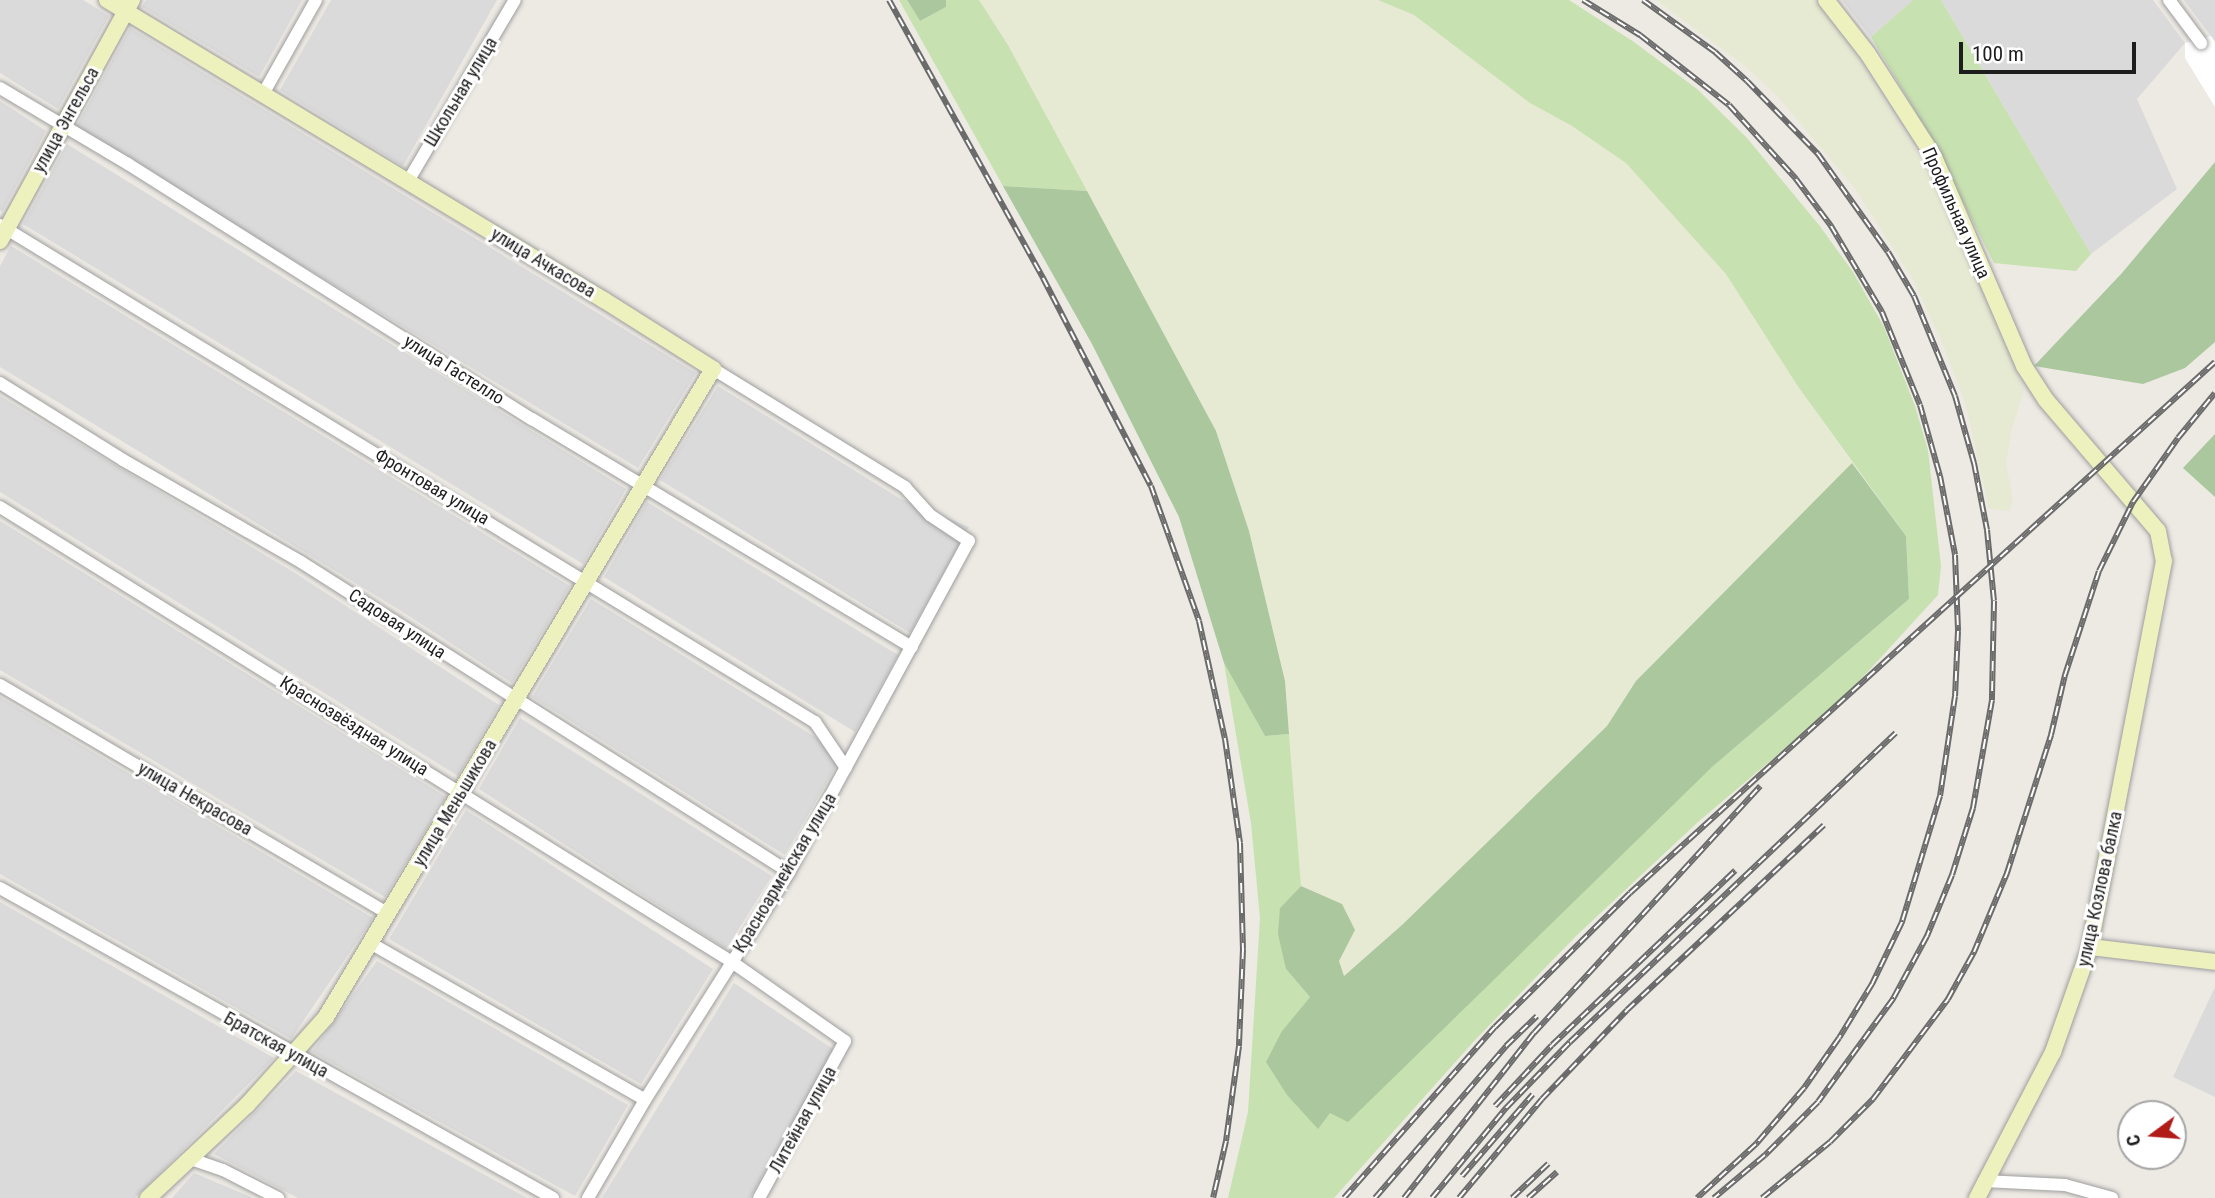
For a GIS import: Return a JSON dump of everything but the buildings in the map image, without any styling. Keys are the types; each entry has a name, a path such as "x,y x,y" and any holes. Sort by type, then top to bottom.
{"street":[{"name":"улица Ачкасова","path":"107,0 129,6 263,94 604,300 905,487 930,515 969,541"},
{"path":"263,94 316,0"},
{"name":"Школьная улица","path":"407,183 515,0"},
{"name":"Профильная улица","path":"1826,0 1868,54 1934,157 2024,366 2046,400 2158,531 2164,561"},
{"path":"2169,0 2201,43"},
{"name":"улица Энгельса","path":"2,231 129,6"},
{"name":"улица Гастелло","path":"0,88 643,485 912,647"},
{"name":"Фронтовая улица","path":"2,231 815,722 846,768"},
{"name":"улица Меньшикова","path":"148,1198 247,1105 326,1017 463,793 713,369"},
{"name":"Садовая улица","path":"0,383 123,460 301,562 515,701 789,872"},
{"name":"Краснозвёздная улица","path":"0,507 732,962 845,1041"},
{"name":"Красноармейская улица","path":"588,1198 645,1100 789,872 969,541"},
{"name":"улица Козлова балка","path":"1977,1198 2053,1052 2090,947 2164,561"},
{"name":"улица Некрасова","path":"0,685 389,914"},
{"name":"Братская улица","path":"0,888 293,1055 553,1198"},
{"path":"372,944 645,1100"},
{"path":"2090,947 2215,962"},
{"name":"Литейная улица","path":"759,1198 845,1041"},
{"path":"191,1159 223,1170 278,1198"},
{"path":"1984,1181 2065,1185 2112,1198"}],"shaded area":[{"path":"0,0 83,0 109,16 58,109 0,73"},
{"path":"146,0 302,0 259,77 142,7"},
{"path":"331,0 497,0 403,166 280,90"},
{"path":"1842,0 1913,0 1871,37"},
{"path":"1941,0 2153,0 2185,43 2137,99 2177,189 2091,254"},
{"path":"2184,0 2215,0 2215,41 2211,36"},
{"path":"130,28 696,373 638,468 75,129"},
{"path":"0,101 46,131 2,212 0,210"},
{"path":"67,144 626,489 583,564 23,224"},
{"path":"11,246 570,586 512,683 403,612 0,367 0,266"},
{"path":"718,386 899,498 969,527 910,633 660,480"},
{"path":"0,396 295,573 499,705 458,776 0,492"},
{"path":"647,502 898,655 855,732 604,577"},
{"path":"0,521 446,797 385,897 0,670"},
{"path":"591,599 843,754 785,855 532,697"},
{"path":"0,697 373,918 291,1039 0,874"},
{"path":"520,718 772,876 726,949 479,789"},
{"path":"466,810 713,969 641,1084 389,939"},
{"path":"0,902 274,1058 135,1198 0,1198"},
{"path":"377,961 628,1105 575,1196 312,1052"},
{"path":"734,983 833,1049 750,1198 602,1198"},
{"path":"2215,987 2215,1097 2173,1077"},
{"path":"296,1071 527,1198 298,1198 214,1154"},
{"path":"194,1173 251,1197 252,1198 172,1198"}],"green space":[{"path":"899,0 907,0 920,21 946,7 946,0 979,0 1008,45 1087,191 1003,186"},
{"path":"907,0 946,0 946,7 920,21"},
{"path":"979,0 1378,0 1414,15 1530,103 1572,126 1626,163 1726,274 1797,385 1852,463 1636,681 1607,726 1402,925 1343,976 1339,961 1342,904 1301,886 1285,681 1249,531 1216,431 1008,45"},
{"path":"1378,0 1569,0 1634,42 1697,89 1747,138 1819,225 1853,272 1884,327 1915,406 1928,450 1941,566 1938,595 1841,701 1698,822 1577,935 1475,1040 1334,1198 1228,1198 1248,1112 1260,918 1251,823 1224,663 1265,736 1289,734 1301,886 1280,908 1286,969 1310,997 1282,1031 1287,1095 1304,1111 1330,1113 1712,767 1909,599 1906,536 1797,385 1726,274 1626,163 1572,126 1530,103 1414,15"},
{"path":"1656,0 1814,0 1856,55 1925,165 2024,390 2012,429 2006,463 2013,498 2010,511 1989,509 1965,402 1940,338 1911,276 1853,186 1778,97 1746,67"},
{"path":"1913,0 1941,0 2091,254 2076,271 1994,263 1926,129 1871,37"},
{"path":"2215,162 2215,342 2185,368 2143,384 2034,366 2122,273"},
{"path":"1003,186 1087,191 1216,431 1249,531 1285,681 1289,734 1265,736 1224,663 1179,517 1092,344"},
{"path":"2215,434 2215,497 2183,468"},
{"path":"1852,463 1906,536 1909,599 1712,767 1348,1122 1330,1113 1318,1129 1287,1095 1266,1062 1282,1031 1310,997 1286,969 1278,934 1280,908 1301,886 1342,904 1355,930 1339,961 1344,976 1402,925 1607,726 1636,681"}],"pier":[{"path":"2211,36 2215,43 2215,107 2185,58 2185,43"}],"railway":[{"path":"889,0 1043,278 1151,486 1199,621 1225,739 1240,843 1243,949 1239,1046 1226,1141 1213,1198"},
{"path":"1583,0 1640,35 1729,105 1796,179 1831,226 1882,312 1920,405 1940,476 1955,555 1958,631 1955,696 1940,796 1902,922 1872,984 1804,1088 1756,1144 1697,1198"},
{"path":"1643,0 1715,52 1818,154 1888,252 1914,296 1955,396 1974,463 1987,530 1994,601 1992,700 1973,808 1952,875 1927,936 1893,999 1818,1102 1765,1155 1714,1198"},
{"path":"1344,1198 1495,1027 1630,893 2215,362"},
{"path":"1762,1198 1830,1142 1873,1099 1948,999 1974,952 2007,873 2051,735 2065,675 2099,571 2133,502 2178,438 2215,393"},
{"path":"1432,1198 1506,1108 1570,1042 1896,733"},
{"path":"1404,1198 1534,1033 1760,786"},
{"path":"1459,1198 1542,1099 1627,1010 1824,825"},
{"path":"1495,1106 1552,1045 1735,871"},
{"path":"1375,1198 1506,1046 1537,1016"},
{"path":"1462,1176 1533,1094"},
{"path":"1512,1198 1548,1164"},
{"path":"1528,1198 1557,1172"}]}
